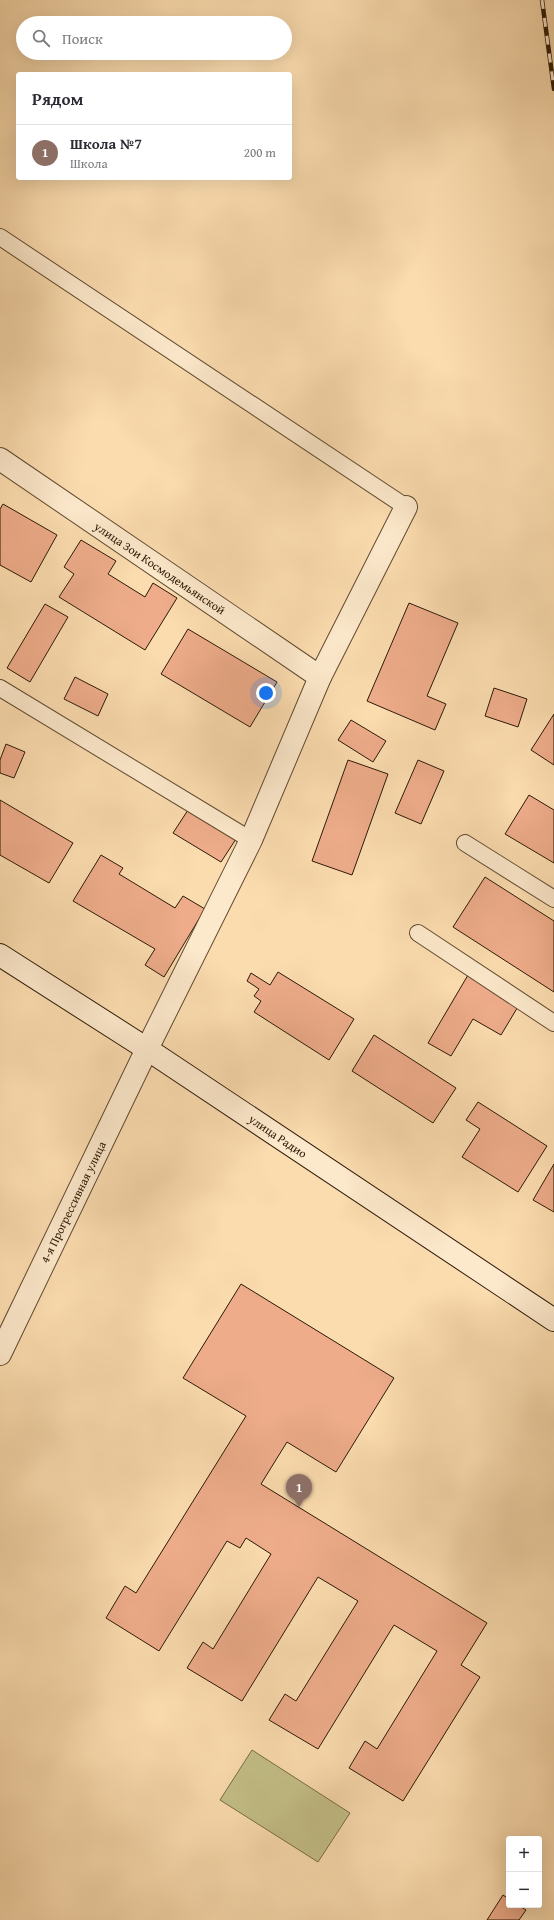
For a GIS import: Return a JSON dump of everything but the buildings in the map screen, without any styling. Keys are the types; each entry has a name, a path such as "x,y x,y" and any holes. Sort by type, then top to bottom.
{"street":[{"name":"улица Зои Космодемьянской","path":"0,459 320,677"},
{"name":"4-я Прогрессивная улица","path":"0,1354 147,1049 251,840 320,677 406,507"},
{"name":"улица Радио","path":"0,954 147,1049 554,1320"}],"lane":[{"path":"0,237 406,507"},
{"path":"0,688 251,840"},
{"path":"465,843 554,899"},
{"path":"418,932 554,1023"}],"shaded area":[{"path":"252,1750 350,1813 318,1862 220,1800"}],"railway":[{"path":"542,0 554,89"}],"place":[{"name":"Школа №7","path":"299,1507"}]}
